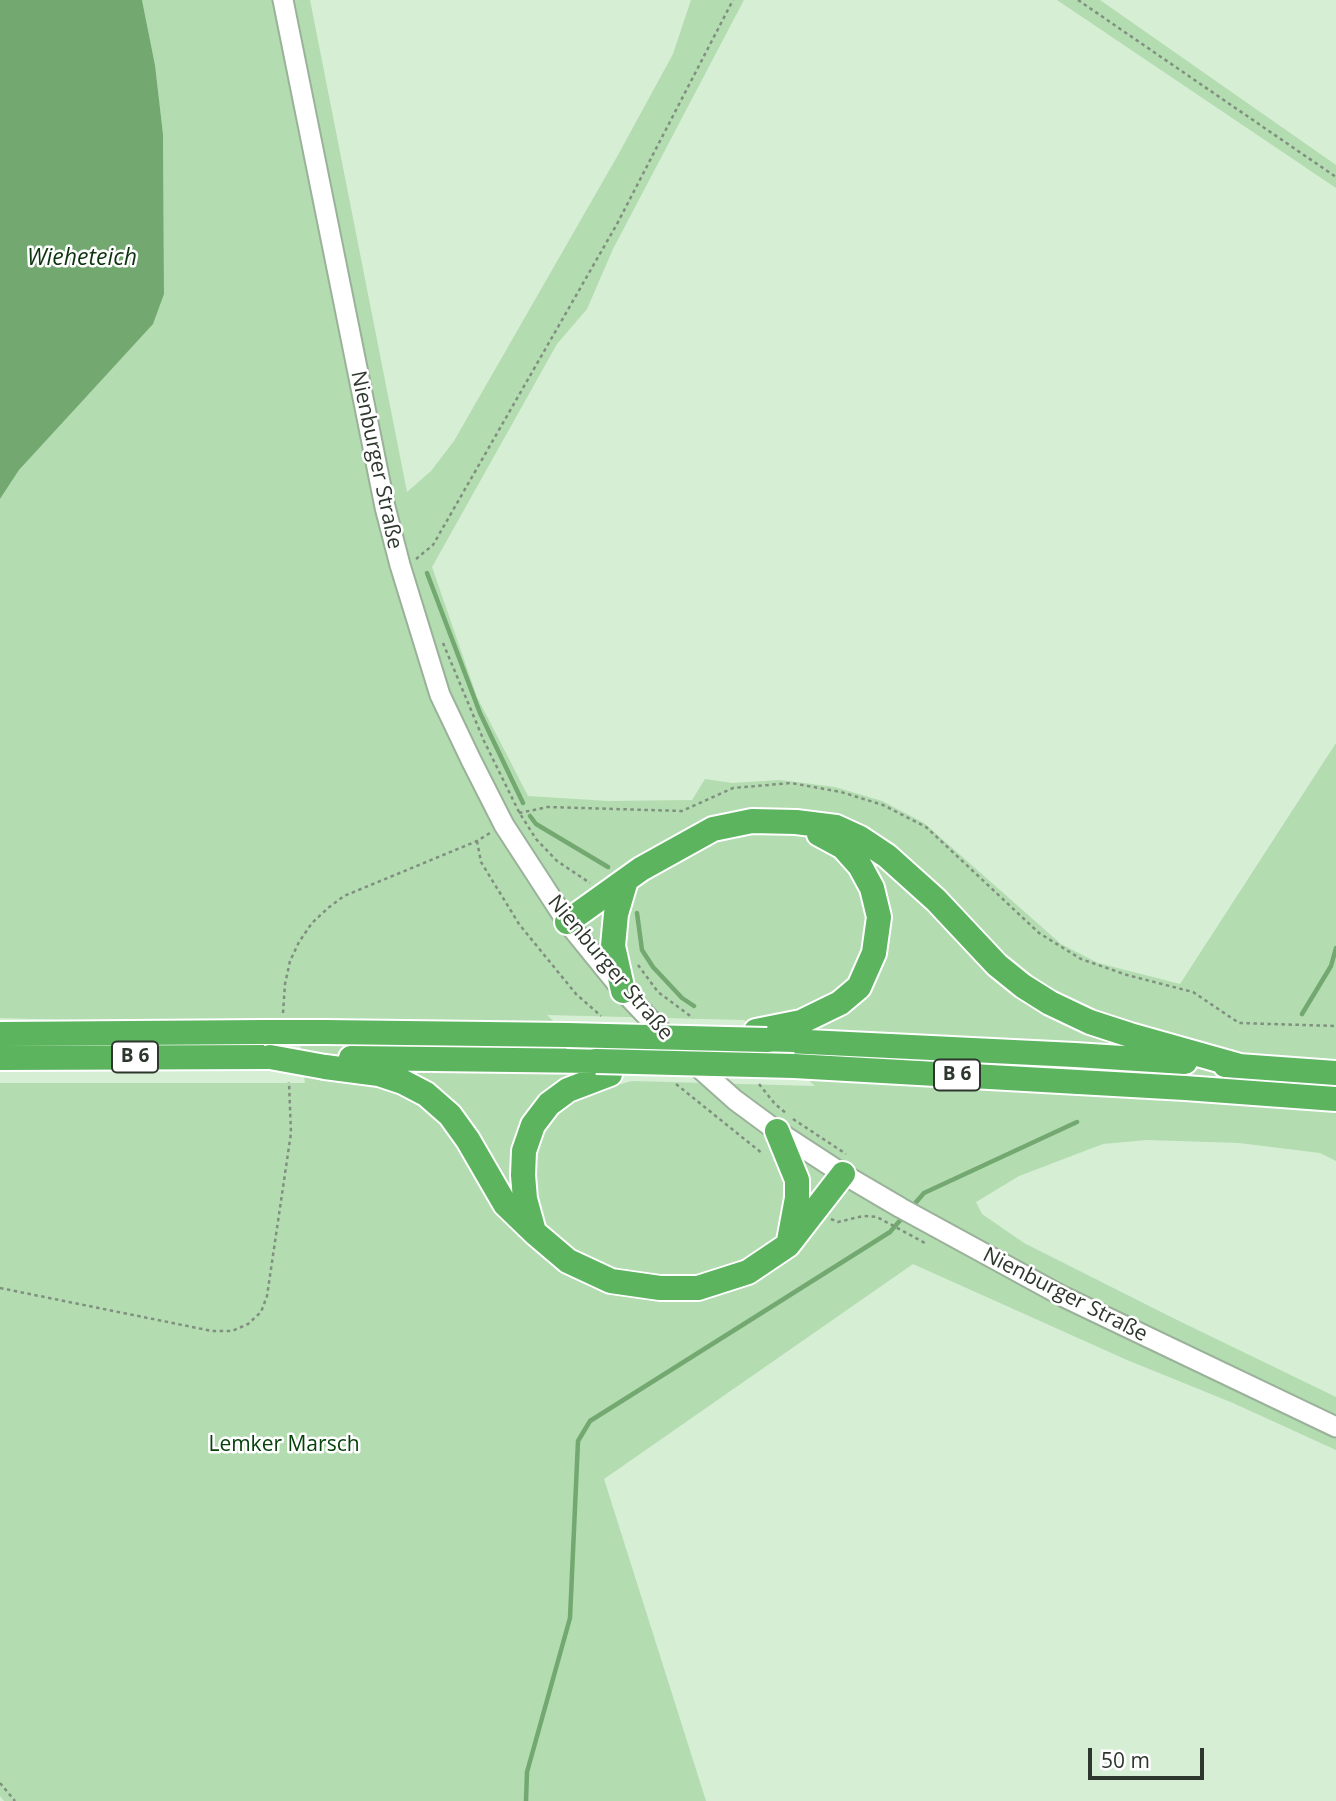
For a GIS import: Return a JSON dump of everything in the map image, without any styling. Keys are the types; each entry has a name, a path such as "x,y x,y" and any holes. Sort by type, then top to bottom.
{"highway":[{"path":"567,922 681,845 713,830 752,821 796,822 836,827 860,838 887,856 936,900 997,965 1050,1003 1110,1029 1240,1066"},
{"path":"761,1035 801,1022 840,1003 859,987 874,953 878,933 879,917 873,888 860,866 843,847 796,822"},
{"path":"623,991 613,946 616,914 626,880"},
{"name":"B 6","path":"0,1034 324,1032 567,1035 698,1030 1336,1073"},
{"name":"B 6","path":"0,1058 270,1057 325,1062 603,1067 684,1063 794,1066 1336,1099"},
{"path":"325,1062 379,1074 426,1094 450,1115 505,1203 534,1233 568,1261 611,1282 660,1288 698,1288 748,1272 788,1245 846,1164"},
{"path":"534,1233 525,1199 523,1175 524,1151 533,1125 549,1104 603,1067"},
{"path":"778,1131 797,1180 797,1198 788,1245"}],"street":[{"name":"Nienburger Straße","path":"283,0 379,480 400,565 440,695 504,825 567,922 623,991 679,1050 735,1100 778,1131 846,1164 908,1219 1063,1297 1336,1427"}],"path":[{"path":"414,561 433,545 617,224 733,0"},
{"path":"1078,0 1336,177"},
{"path":"446,648 484,741 519,812 536,839 556,861 585,878 603,897"},
{"path":"283,1015 290,961 306,932 328,908 344,896 477,841 504,825"},
{"path":"634,958 658,992 698,1030"},
{"path":"0,1288 212,1331 232,1331 248,1324 261,1312 267,1296 291,1133 289,1077"},
{"path":"757,1080 775,1104 846,1164"},
{"path":"888,1222 908,1219"},
{"path":"0,1783 15,1801"}],"green space":[{"name":"Lemker Marsch","path":"142,0 310,0 407,492 431,471 454,441 673,54 691,0 744,0 613,249 587,309 557,344 432,567 477,697 528,796 608,801 692,800 705,779 732,783 780,780 835,787 882,801 924,823 1061,944 1098,963 1180,984 1336,743 1336,1161 1320,1153 1239,1143 1147,1140 1103,1144 1019,1176 976,1202 982,1214 1024,1243 1336,1397 1336,1450 913,1264 604,1479 706,1801 4,1801 0,1796 0,1083 305,1083 298,1027 0,1018 0,499 19,470 77,405 164,294 163,134 155,65","holes":["547,1015 744,1020 815,1086 632,1081 621,1084"]},
{"path":"1057,0 1100,0 1336,165 1336,188"}],"water":[{"name":"Wieheteich","path":"0,0 142,0 155,65 163,134 164,294 153,324 19,470 0,499"}],"waterway":[{"path":"427,573 480,713 523,803"},
{"path":"530,816 536,824 608,867"},
{"path":"637,913 642,950 653,967 682,998 694,1006"},
{"path":"1302,1014 1331,966 1336,948"},
{"path":"911,1208 924,1193 1077,1122"},
{"path":"526,1801 527,1772 570,1618 578,1441 590,1421 890,1232 903,1217"}]}
